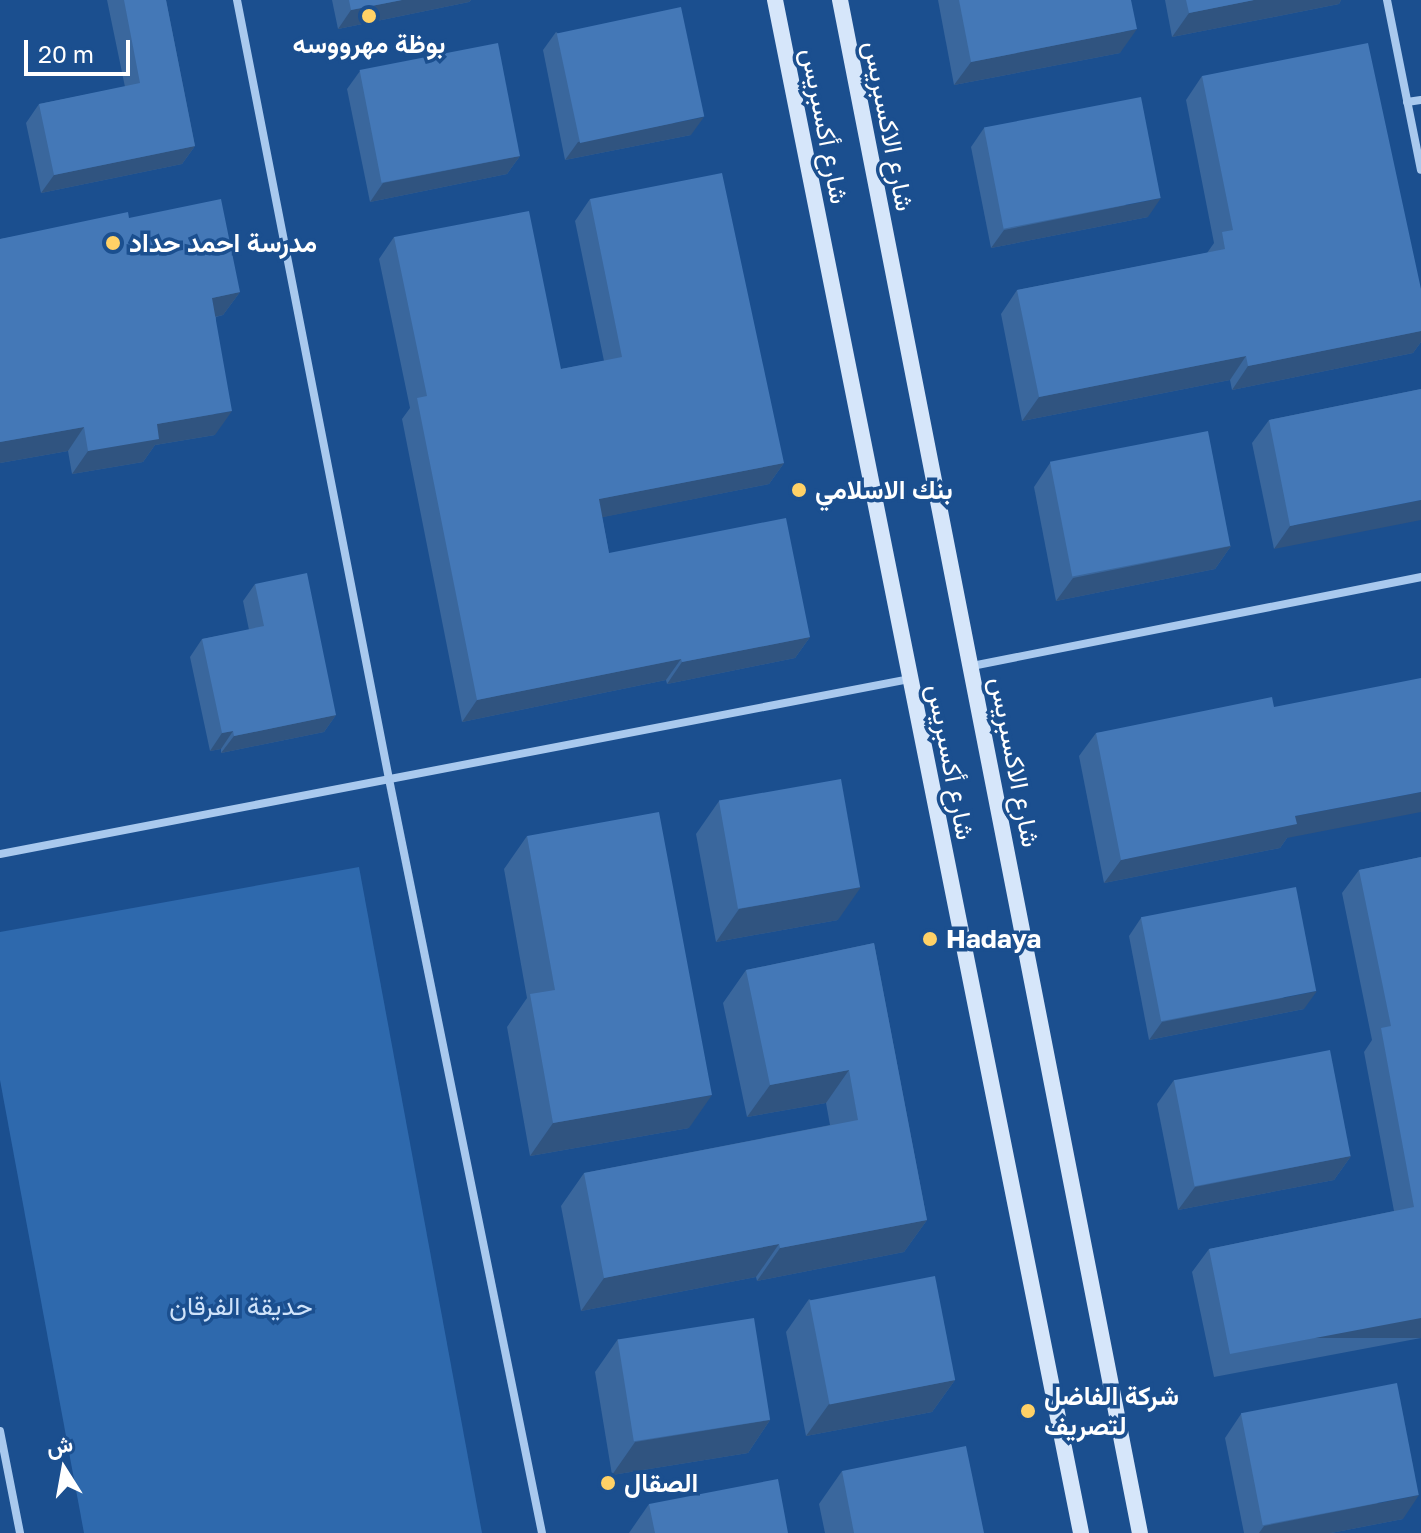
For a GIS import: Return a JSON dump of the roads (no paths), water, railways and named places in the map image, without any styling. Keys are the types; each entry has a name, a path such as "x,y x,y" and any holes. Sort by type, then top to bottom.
{"street":[{"path":"237,0 389,779 542,1533"},
{"name":"شارع أكسبريس","path":"775,0 1081,1533"},
{"name":"شارع الاكسبريس","path":"840,0 1140,1533"},
{"path":"1387,0 1421,170"},
{"path":"1407,102 1421,100"},
{"path":"972,666 1421,577"},
{"path":"0,854 910,679"},
{"path":"0,1431 20,1533"}],"place":[{"name":"بوظة مهرووسه","path":"369,16"},
{"name":"مدرسة احمد حداد","path":"113,243"},
{"name":"بنك الاسلامي","path":"799,490"},
{"name":"Hadaya","path":"930,939"},
{"name":"شركة الفاضل لتصريف","path":"1028,1411"},
{"name":"الصقال","path":"608,1483"}],"park label":[{"name":"حديقة الفرقان","path":"241,1306"}]}
